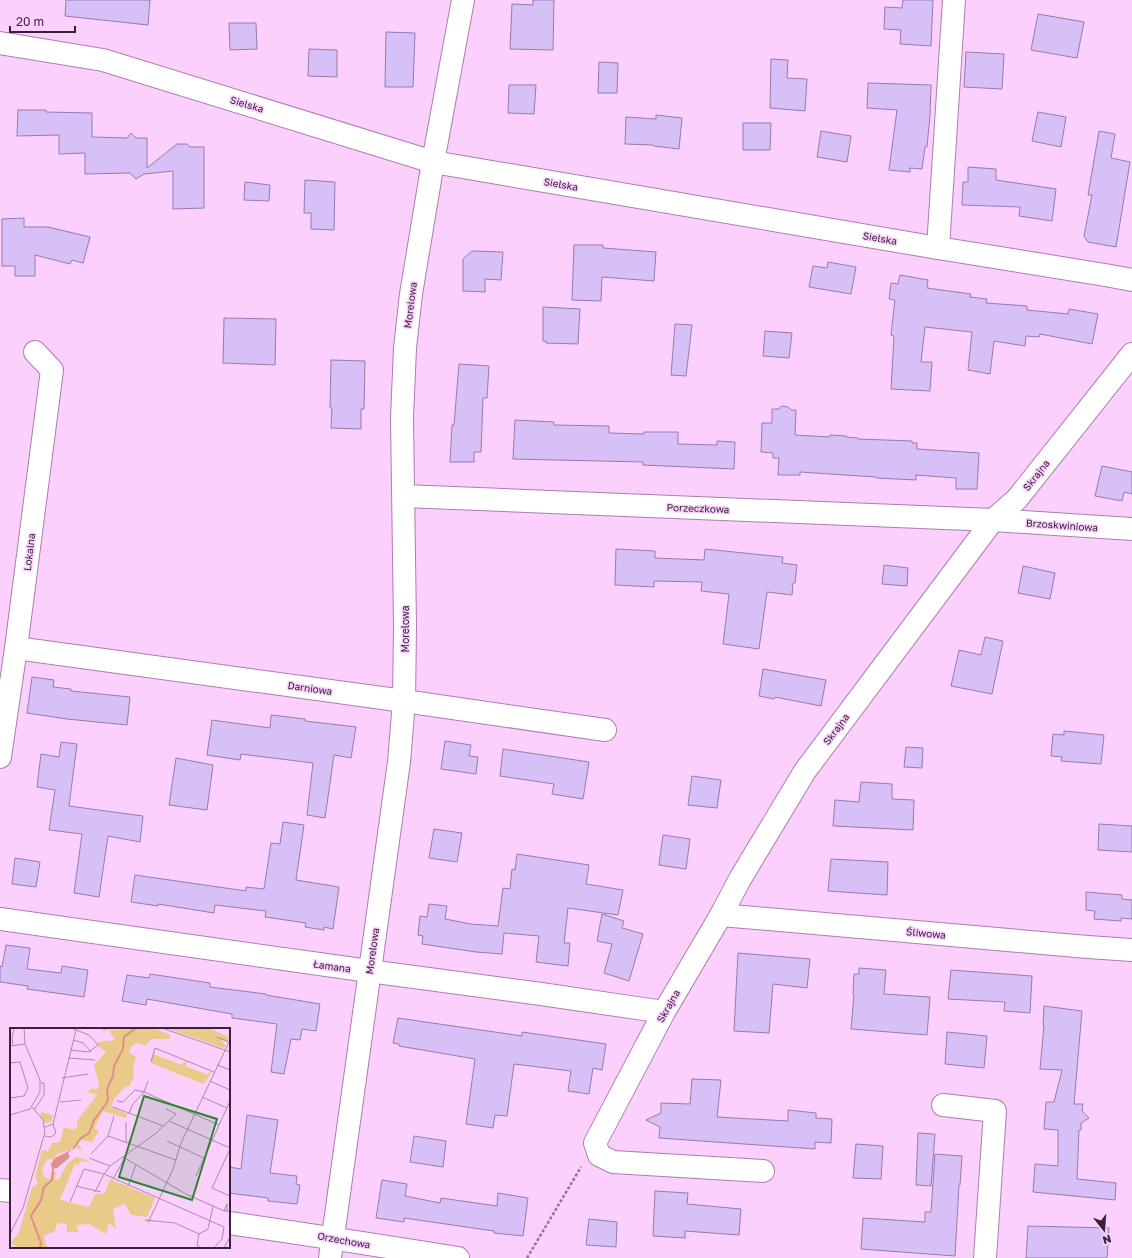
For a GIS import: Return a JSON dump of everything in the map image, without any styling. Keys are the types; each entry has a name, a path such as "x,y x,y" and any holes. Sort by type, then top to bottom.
{"street":[{"name":"Morelowa","path":"332,1248 399,762 404,701 406,626 402,418 405,348 411,294 463,0"},
{"path":"938,248 954,0"},
{"name":"Sielska","path":"0,44 103,60 434,162 1132,280"},
{"name":"Lokalna","path":"0,757 16,648 52,370 35,352"},
{"name":"Skrajna","path":"595,1142 664,1012 721,915 740,879 805,771 993,520 1016,499 1132,354"},
{"name":"Porzeczkowa","path":"404,496 993,520"},
{"name":"Brzoskwiniowa","path":"993,520 1132,530"},
{"name":"Darniowa","path":"16,648 605,730"},
{"name":"Śliwowa","path":"721,915 1132,950"},
{"name":"Łamana","path":"0,919 664,1012"},
{"path":"943,1105 995,1111 985,1258"},
{"path":"595,1142 599,1155 613,1162 763,1171"},
{"path":"0,1190 10,1191"},
{"name":"Orzechowa","path":"230,1223 332,1248 355,1242 458,1258"}],"path":[{"path":"527,1258 595,1142"}],"building":[{"path":"66,0 150,0 148,25 65,16"},
{"path":"533,0 554,0 553,50 510,49 512,4 533,5"},
{"path":"903,0 933,0 931,46 900,44 901,30 884,29 885,7 902,8"},
{"path":"1038,14 1084,22 1077,58 1031,50"},
{"path":"229,23 256,23 257,49 230,50"},
{"path":"386,32 415,33 413,87 385,87"},
{"path":"309,49 337,50 337,77 308,76"},
{"path":"966,52 1004,54 1002,89 964,87"},
{"path":"771,59 788,60 787,78 807,79 805,111 770,108"},
{"path":"599,62 618,63 617,93 598,93"},
{"path":"868,83 931,85 927,147 925,147 922,169 910,168 910,172 889,170 897,110 867,108"},
{"path":"509,85 536,85 534,114 508,113"},
{"path":"18,110 92,113 92,137 127,138 131,133 136,138 147,138 147,168 177,144 187,144 190,147 204,147 204,208 173,209 173,171 144,174 136,179 130,173 85,174 85,153 59,154 59,135 17,136"},
{"path":"1038,112 1066,117 1061,147 1032,141"},
{"path":"656,115 682,118 679,149 653,145 625,144 626,117 656,119"},
{"path":"743,123 771,123 770,150 743,150"},
{"path":"821,131 851,136 847,162 817,157"},
{"path":"1099,131 1115,134 1111,158 1130,162 1116,247 1088,242 1084,236 1092,195 1088,195"},
{"path":"968,167 996,169 996,180 1056,189 1052,221 1019,216 1020,207 962,205 963,182 968,182"},
{"path":"305,180 335,182 334,230 311,229 311,213 304,213"},
{"path":"245,182 270,185 269,201 244,200"},
{"path":"24,218 24,227 48,227 90,237 83,263 72,260 70,264 35,255 35,276 15,276 15,266 2,266 2,219"},
{"path":"574,245 603,245 603,248 656,252 654,281 602,277 601,301 572,300"},
{"path":"472,251 503,252 501,280 485,279 485,292 463,291 463,259"},
{"path":"828,262 856,267 851,294 809,287 813,266 827,268"},
{"path":"900,275 928,280 927,288 971,294 970,297 987,299 986,303 1027,306 1027,310 1068,314 1069,309 1098,314 1092,344 1040,334 1039,337 1026,336 1025,346 994,341 990,374 968,370 972,332 925,327 921,362 932,362 930,391 891,389 894,336 891,335 895,300 889,299 891,283 898,284"},
{"path":"543,307 580,309 578,344 546,343 546,341 543,341"},
{"path":"224,318 276,319 275,365 223,363"},
{"path":"675,324 692,325 686,376 671,375"},
{"path":"765,331 792,333 789,358 763,356"},
{"path":"331,360 365,361 364,409 361,409 361,429 331,428"},
{"path":"459,364 489,366 487,398 483,398 481,452 474,452 474,462 450,462 452,425 454,425"},
{"path":"782,406 788,407 791,410 796,410 795,435 830,437 830,435 846,436 858,439 912,441 912,443 917,443 917,449 979,453 977,489 956,489 956,478 916,475 916,480 800,472 800,475 778,475 779,458 773,458 773,453 761,452 762,423 772,423 772,409 778,409"},
{"path":"515,420 554,422 554,425 609,426 609,433 644,434 644,432 678,432 678,444 717,445 717,441 735,442 734,469 643,465 643,462 513,459"},
{"path":"1102,466 1132,472 1132,494 1124,492 1122,501 1095,496"},
{"path":"616,549 655,551 655,558 704,560 705,549 783,557 782,563 797,565 795,583 793,583 792,595 767,592 759,649 723,644 729,594 701,591 702,582 654,581 654,587 615,585"},
{"path":"884,565 908,568 907,586 882,584"},
{"path":"1023,566 1055,573 1050,599 1018,593"},
{"path":"985,637 1003,641 992,694 951,686 959,650 981,655"},
{"path":"763,669 826,680 821,706 775,697 774,699 759,696"},
{"path":"32,677 54,680 53,687 71,689 71,691 130,697 127,725 27,713"},
{"path":"271,715 356,727 351,758 334,755 325,818 307,815 313,763 241,754 240,760 207,755 212,720 270,728"},
{"path":"1064,731 1104,735 1101,764 1061,761 1062,757 1051,756 1053,734 1064,735"},
{"path":"445,741 471,745 469,756 478,757 476,774 441,769"},
{"path":"61,742 77,744 69,806 143,816 140,842 108,836 99,897 74,893 82,834 49,830 55,790 37,787 41,754 59,757"},
{"path":"906,747 923,748 922,768 904,767"},
{"path":"503,749 589,762 583,799 552,794 554,784 500,776"},
{"path":"176,758 213,765 207,810 169,805"},
{"path":"692,776 721,780 717,808 688,805"},
{"path":"861,782 892,784 892,799 914,800 913,830 833,826 835,800 859,802"},
{"path":"283,822 304,825 296,880 339,887 333,929 324,927 324,930 305,927 306,923 265,917 266,911 215,905 214,913 158,904 158,906 131,902 135,875 246,891 246,887 264,889 271,843 280,844"},
{"path":"1099,824 1132,826 1132,852 1098,850"},
{"path":"434,829 462,833 457,862 429,858"},
{"path":"663,835 690,839 686,869 659,865"},
{"path":"517,854 589,865 586,884 623,890 618,915 568,908 564,943 570,943 568,966 536,962 539,936 504,933 502,954 476,952 422,944 423,936 418,935 420,916 427,917 429,904 447,906 445,919 471,924 498,926 503,888 510,889 512,869 515,870"},
{"path":"15,858 40,862 36,887 12,884"},
{"path":"831,859 888,862 887,895 828,891"},
{"path":"1086,892 1122,895 1122,899 1132,900 1132,919 1121,918 1121,921 1094,919 1095,911 1086,910"},
{"path":"602,914 624,921 622,928 643,934 629,981 604,973 612,944 597,941"},
{"path":"6,945 30,948 27,969 61,973 62,966 88,970 84,997 27,989 28,986 0,982 0,966 2,967"},
{"path":"738,953 810,959 807,988 773,984 769,1033 734,1031"},
{"path":"859,968 886,970 884,994 930,997 927,1035 851,1029 854,974 859,974"},
{"path":"951,970 1032,976 1030,1013 1004,1011 1005,1002 948,999"},
{"path":"150,974 210,983 210,987 266,994 320,1004 316,1031 302,1029 300,1040 291,1039 284,1074 271,1072 277,1024 232,1018 232,1014 147,999 146,1005 122,1001 127,975 149,978"},
{"path":"1044,1006 1082,1011 1074,1104 1083,1104 1082,1111 1089,1118 1081,1123 1081,1130 1079,1130 1077,1179 1116,1183 1115,1200 1033,1192 1035,1164 1058,1166 1058,1130 1044,1129 1046,1102 1054,1102 1062,1070 1040,1069 1044,1025"},
{"path":"398,1018 522,1036 522,1032 606,1044 602,1070 593,1068 589,1094 568,1091 571,1071 514,1064 507,1116 495,1115 493,1128 466,1124 475,1059 399,1046 399,1044 393,1043"},
{"path":"947,1032 987,1036 984,1068 945,1064"},
{"path":"692,1079 721,1080 717,1117 788,1121 788,1110 816,1113 816,1118 832,1119 831,1143 815,1142 815,1149 659,1138 660,1127 646,1120 661,1113 661,1103 690,1104"},
{"path":"247,1115 278,1120 270,1173 297,1176 296,1184 300,1185 297,1204 268,1201 268,1198 230,1193 230,1167 241,1169"},
{"path":"918,1133 935,1134 931,1186 916,1185"},
{"path":"414,1136 446,1141 443,1167 410,1162"},
{"path":"856,1144 883,1146 881,1179 853,1178"},
{"path":"935,1154 962,1156 955,1256 861,1249 863,1218 925,1222 925,1212 931,1212"},
{"path":"382,1180 407,1184 405,1196 440,1203 441,1198 497,1206 498,1193 528,1198 523,1236 494,1233 494,1231 404,1218 404,1222 376,1218"},
{"path":"655,1191 688,1193 687,1204 741,1209 739,1235 685,1231 685,1238 653,1236"},
{"path":"589,1219 617,1222 616,1247 586,1245"},
{"path":"1028,1226 1109,1228 1107,1258 1026,1258"}]}
